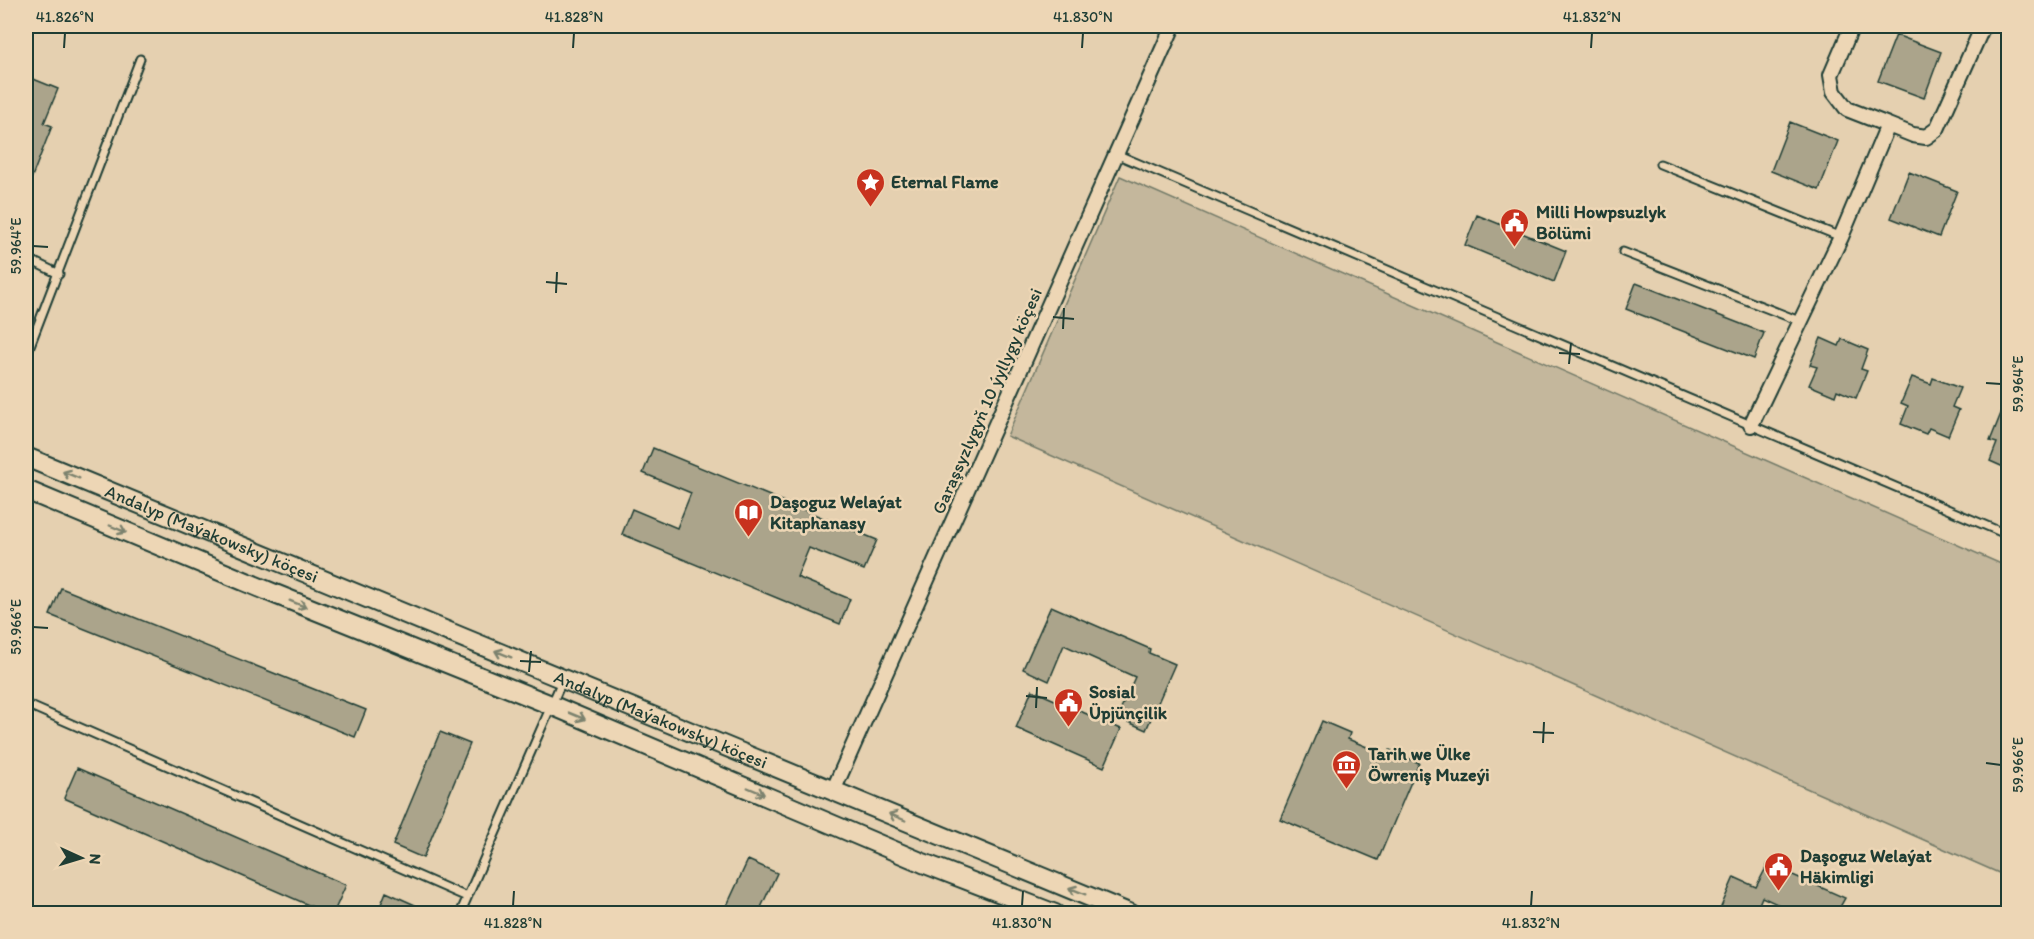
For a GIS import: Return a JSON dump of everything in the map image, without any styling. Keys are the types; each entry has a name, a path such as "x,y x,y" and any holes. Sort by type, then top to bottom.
{"main road":[{"name":"Andalyp (Maýakowsky) köçesi","path":"26,457 1131,914"},
{"name":"Andalyp (Maýakowsky) köçesi","path":"26,490 274,594 551,705 923,862 1055,914"}],"street":[{"name":"Garaşsyzlygyň 10 ýyllygy köçesi","path":"833,791 1173,26"},
{"path":"1852,26 1831,75 1834,92 1847,109 1913,135 1926,137 1937,129 1983,26"},
{"path":"1751,425 1841,237 1888,125"}],"lane":[{"path":"26,356 140,59"},
{"path":"1116,154 2008,535"},
{"path":"1660,164 1841,237"},
{"path":"1623,252 1802,322"},
{"path":"26,258 59,274"},
{"path":"460,914 563,678"},
{"path":"26,704 467,897"}],"shaded area":[{"path":"1120,176 2008,567 2008,877 1007,436"}],"building":[{"path":"1896,35 1941,52 1924,98 1878,81"},
{"path":"26,76 58,89 44,123 52,126 26,192"},
{"path":"1790,122 1838,141 1819,190 1771,171"},
{"path":"1909,172 1957,191 1939,237 1891,218"},
{"name":"Milli Howpsuzlyk Bölümi","path":"1477,215 1566,251 1554,282 1465,245"},
{"path":"1636,283 1764,333 1754,359 1626,309"},
{"path":"1821,338 1839,346 1842,339 1868,350 1861,369 1867,371 1856,398 1837,390 1835,396 1809,385 1817,367 1810,365"},
{"path":"1912,377 1931,384 1933,378 1960,388 1952,407 1959,410 1948,436 1929,428 1926,434 1901,424 1908,406 1901,403"},
{"path":"2008,396 2008,469 1990,461 1997,443 1990,441"},
{"name":"Daşoguz Welaýat Kitaphanasy","path":"653,448 877,540 864,570 809,548 797,577 850,599 840,624 622,534 632,509 677,528 691,493 643,473"},
{"path":"61,588 366,710 355,737 50,615"},
{"path":"1051,606 1150,649 1149,653 1175,664 1146,730 1117,717 1135,677 1064,645 1049,681 1023,669"},
{"name":"Sosial Üpjünçilik","path":"1032,690 1121,729 1104,767 1016,728"},
{"name":"Tarih we Ülke Öwreniş Muzeýi","path":"1322,721 1350,733 1348,739 1388,756 1390,750 1419,763 1378,860 1280,819"},
{"path":"440,732 470,744 423,858 393,845"},
{"path":"77,768 346,885 333,914 64,798"},
{"path":"748,860 777,873 758,914 723,914"},
{"name":"Daşoguz Welaýat Häkimligi","path":"1768,864 1845,898 1836,914 1799,914 1762,897 1755,914 1718,914 1734,877 1756,887"},
{"path":"386,892 415,905 411,914 377,914"}],"place":[{"name":"Eternal Flame","path":"870,208"},
{"name":"Milli Howpsuzlyk Bölümi","path":"1515,248"},
{"name":"Daşoguz Welaýat Kitaphanasy","path":"749,538"},
{"name":"Sosial Üpjünçilik","path":"1068,728"},
{"name":"Tarih we Ülke Öwreniş Muzeýi","path":"1347,790"},
{"name":"Daşoguz Welaýat Häkimligi","path":"1779,892"}]}
